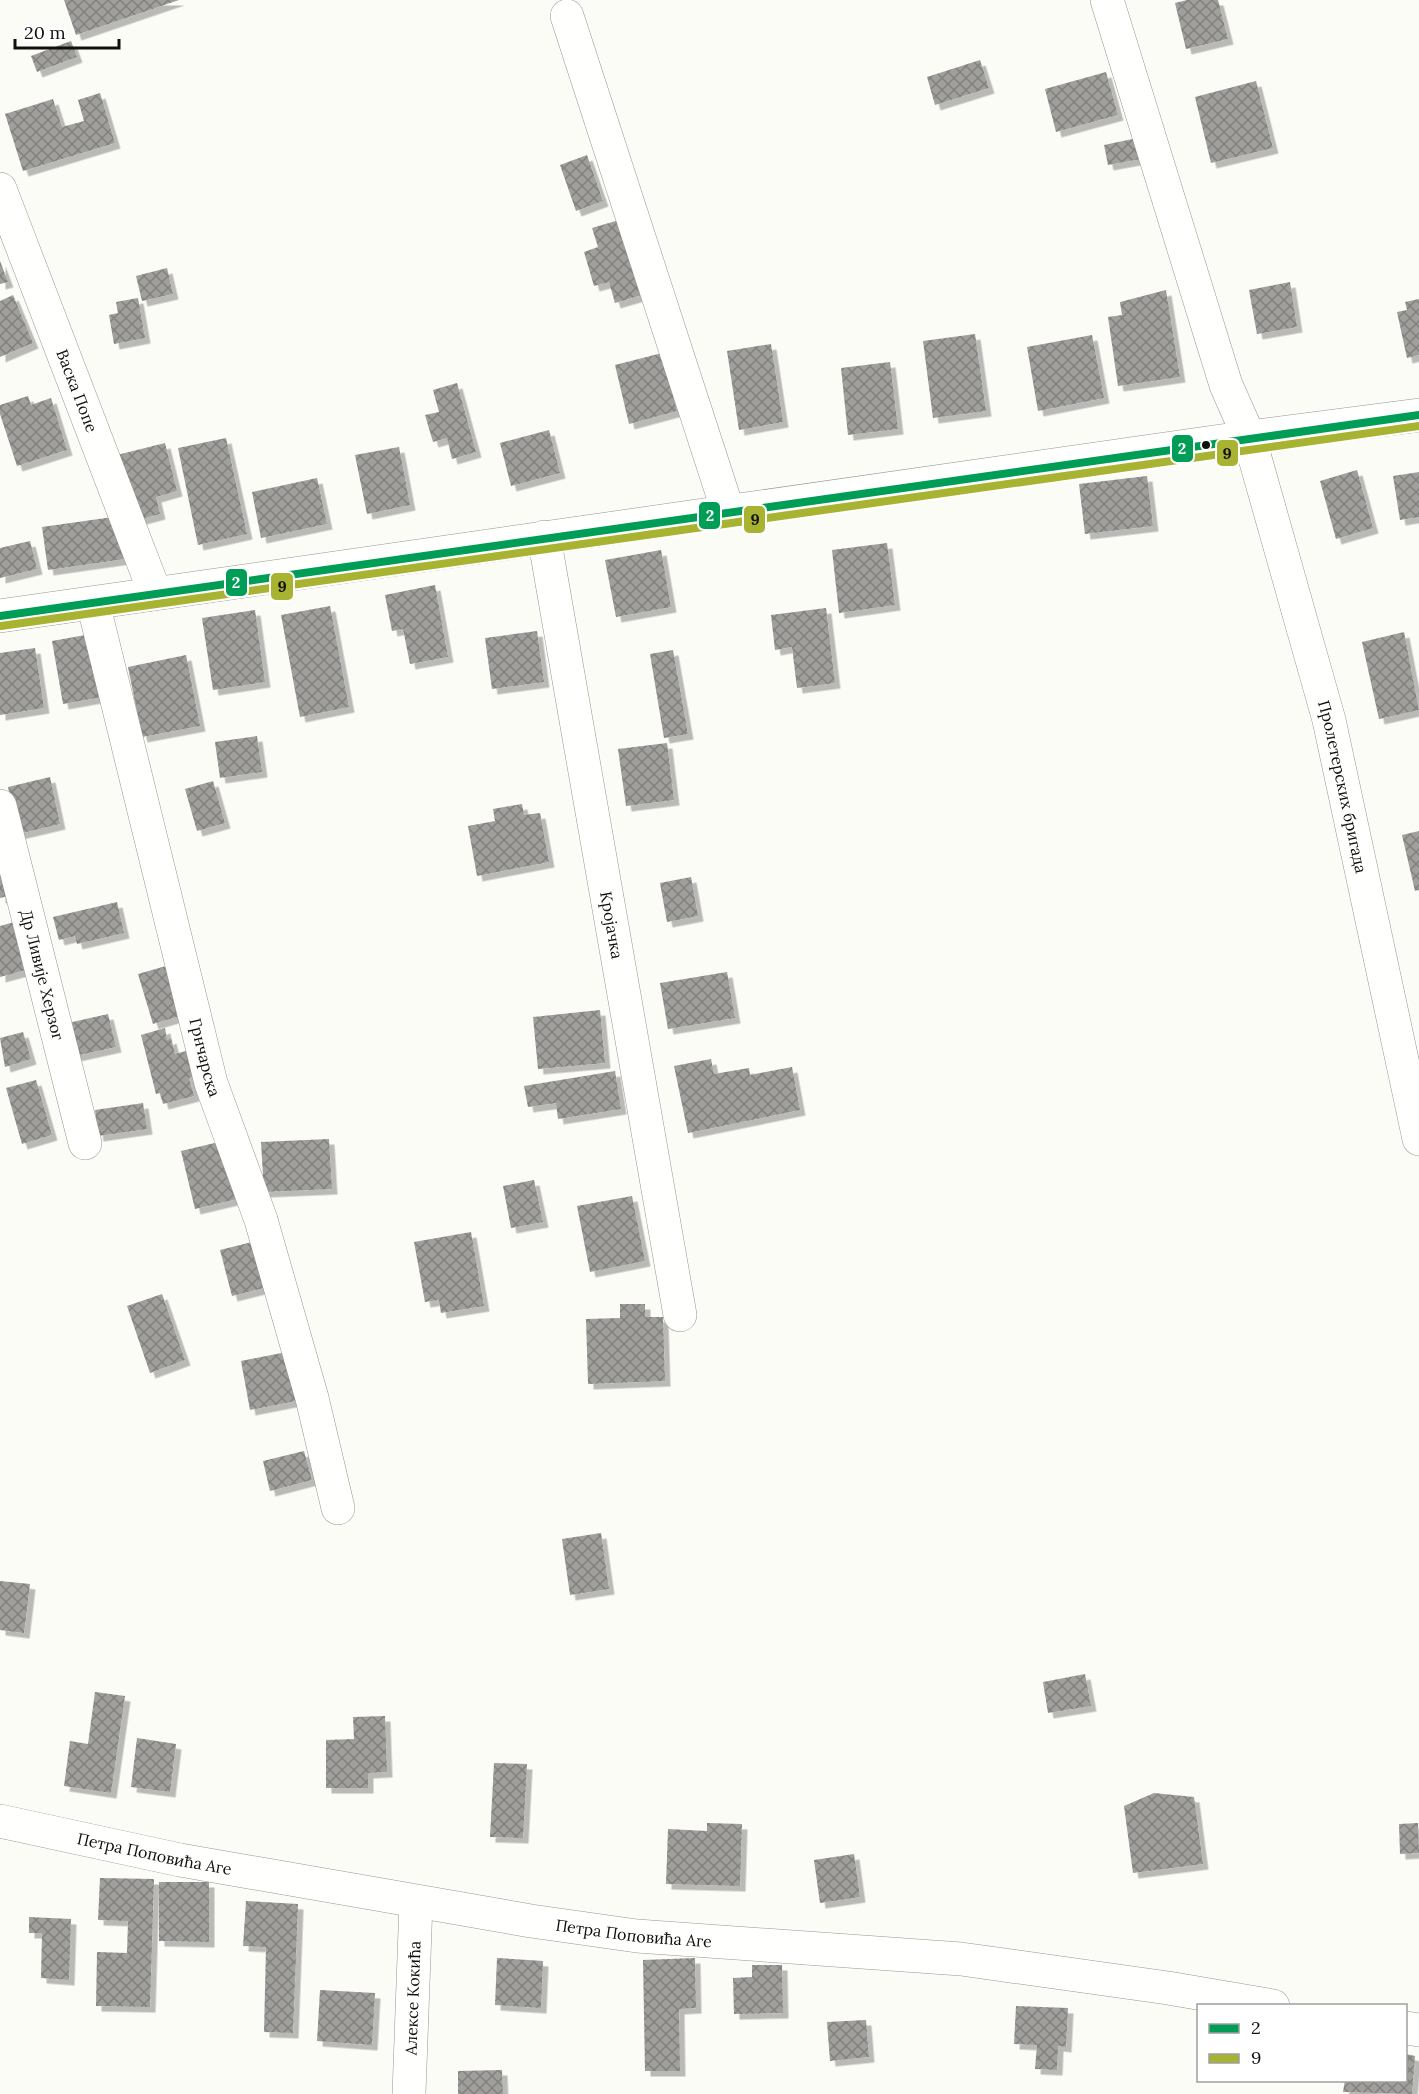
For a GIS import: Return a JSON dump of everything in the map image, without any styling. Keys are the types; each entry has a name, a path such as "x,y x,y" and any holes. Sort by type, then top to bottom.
{"street":[{"name":"Пролетерских бригада","path":"1107,0 1226,385 1249,437 1329,720 1419,1139"},
{"path":"567,15 728,511"},
{"name":"Васка Попе","path":"0,189 155,593"},
{"path":"0,616 1249,437 1419,415"},
{"name":"Кројачка","path":"544,537 680,1315"},
{"name":"Грнчарска","path":"93,603 211,1083 261,1220 312,1398 338,1508"},
{"name":"Др Ливије Херзог","path":"0,806 86,1143"},
{"name":"Петра Поповића Аге","path":"0,1821 180,1860 416,1902 637,1935 961,1959 1168,1988 1261,2004"},
{"name":"Алексе Кокића","path":"409,2094 416,1902"}],"building":[{"path":"64,0 179,0 76,35"},
{"path":"1187,0 1218,0 1228,39 1186,49 1175,3"},
{"path":"71,41 77,57 37,72 31,56"},
{"path":"980,60 989,88 935,105 927,77"},
{"path":"1106,72 1118,115 1056,132 1045,89"},
{"path":"1256,81 1273,148 1211,163 1195,97"},
{"path":"100,93 115,143 23,171 5,114 53,99 62,127 84,121 78,100"},
{"path":"1142,137 1146,158 1108,165 1104,145"},
{"path":"587,155 603,201 576,211 560,165"},
{"path":"619,220 642,295 615,303 609,282 594,286 584,252 598,247 592,228"},
{"path":"0,261 8,282 0,284"},
{"path":"167,268 173,294 142,301 136,276"},
{"path":"1290,282 1297,327 1257,334 1249,290"},
{"path":"1166,290 1180,377 1118,386 1108,317 1122,315 1120,302"},
{"path":"13,295 33,343 0,357 0,301"},
{"path":"138,298 145,338 114,344 109,315 118,313 116,302"},
{"path":"1419,299 1419,355 1407,358 1397,312 1407,310 1405,302"},
{"path":"975,334 986,411 933,418 923,341"},
{"path":"1092,335 1104,398 1038,411 1027,347"},
{"path":"771,344 783,422 739,430 727,351"},
{"path":"662,353 677,411 629,424 615,365"},
{"path":"890,362 898,429 848,435 841,368"},
{"path":"457,383 476,452 452,459 447,438 433,442 425,415 439,412 433,390"},
{"path":"28,396 31,405 51,398 67,450 17,466 0,414 0,405"},
{"path":"549,430 560,473 511,486 500,443"},
{"path":"226,438 247,534 198,545 178,448"},
{"path":"165,443 177,491 156,497 160,514 134,521 117,455"},
{"path":"399,447 410,505 367,514 355,455"},
{"path":"1357,470 1373,528 1336,539 1320,481"},
{"path":"1419,472 1419,517 1400,520 1393,476"},
{"path":"1147,476 1153,526 1085,534 1079,484"},
{"path":"317,478 327,524 261,538 252,492"},
{"path":"120,516 125,559 48,570 42,527"},
{"path":"30,541 37,569 0,578 0,548"},
{"path":"887,543 895,605 839,613 832,550"},
{"path":"661,550 671,607 616,617 605,560"},
{"path":"435,585 448,657 410,664 403,629 392,631 385,595"},
{"path":"330,606 349,707 300,717 281,615"},
{"path":"826,608 835,683 797,688 792,647 775,650 771,615"},
{"path":"255,610 265,682 213,690 202,618"},
{"path":"537,631 544,682 492,689 485,638"},
{"path":"1404,632 1419,710 1379,719 1362,642"},
{"path":"91,634 102,697 63,704 52,641"},
{"path":"35,648 44,708 0,715 0,653"},
{"path":"673,650 688,734 664,738 650,654"},
{"path":"186,655 200,726 142,737 128,667"},
{"path":"257,736 262,772 220,778 215,742"},
{"path":"667,743 674,800 626,806 618,749"},
{"path":"50,777 60,824 18,834 8,787"},
{"path":"213,781 225,823 197,831 185,789"},
{"path":"522,804 524,815 540,813 549,862 477,876 468,826 495,821 493,809"},
{"path":"1419,831 1419,890 1415,891 1402,835"},
{"path":"0,869 8,896 0,898"},
{"path":"691,877 698,916 667,922 660,883"},
{"path":"117,902 124,933 77,944 75,936 59,940 53,917"},
{"path":"18,921 30,969 0,977 0,926"},
{"path":"173,964 187,1014 153,1024 138,974"},
{"path":"727,972 735,1018 668,1029 660,983"},
{"path":"600,1010 605,1063 538,1069 533,1017"},
{"path":"108,1014 116,1047 75,1056 68,1023"},
{"path":"165,1028 167,1040 171,1038 175,1054 197,1048 204,1074 189,1078 194,1096 163,1104 160,1093 156,1094 141,1035"},
{"path":"23,1032 31,1059 5,1067 0,1038"},
{"path":"711,1059 714,1074 749,1068 750,1075 792,1067 800,1110 688,1133 674,1066"},
{"path":"615,1071 621,1109 558,1119 556,1103 528,1107 524,1086"},
{"path":"36,1080 52,1135 22,1144 6,1088"},
{"path":"143,1103 147,1129 98,1136 95,1110"},
{"path":"329,1139 332,1189 264,1192 261,1142"},
{"path":"223,1141 237,1199 195,1209 181,1151"},
{"path":"534,1180 543,1222 511,1228 503,1186"},
{"path":"632,1196 645,1261 590,1272 577,1206"},
{"path":"471,1232 484,1306 441,1313 439,1300 425,1302 414,1242"},
{"path":"256,1241 268,1287 232,1296 220,1250"},
{"path":"162,1294 185,1360 150,1373 127,1306"},
{"path":"620,1304 645,1304 645,1317 663,1317 665,1381 588,1384 586,1319 620,1318"},
{"path":"287,1352 296,1401 250,1410 241,1361"},
{"path":"304,1451 312,1480 270,1491 263,1461"},
{"path":"601,1533 609,1589 570,1595 562,1539"},
{"path":"0,1581 30,1584 24,1633 0,1630"},
{"path":"1085,1674 1091,1706 1048,1713 1043,1682"},
{"path":"95,1692 125,1696 111,1793 64,1786 70,1741 88,1744"},
{"path":"385,1716 387,1772 368,1773 368,1788 326,1788 326,1740 354,1739 353,1717"},
{"path":"137,1738 176,1744 170,1792 131,1787"},
{"path":"494,1763 527,1764 523,1838 490,1837"},
{"path":"1154,1793 1194,1797 1203,1864 1133,1873 1124,1806"},
{"path":"707,1823 742,1824 740,1886 666,1884 668,1829 707,1831"},
{"path":"1418,1823 1419,1853 1400,1854 1399,1824"},
{"path":"854,1854 860,1897 820,1903 814,1860"},
{"path":"100,1878 154,1879 150,2007 96,2006 97,1952 127,1953 128,1921 98,1920"},
{"path":"159,1882 209,1882 209,1942 159,1941"},
{"path":"246,1901 298,1904 293,2033 264,2032 266,1947 243,1946"},
{"path":"29,1917 71,1919 69,1980 41,1978 42,1933 29,1933"},
{"path":"497,1958 543,1961 541,2008 495,2005"},
{"path":"695,1958 696,2008 679,2009 680,2071 645,2071 643,1960"},
{"path":"752,1965 782,1965 783,2013 734,2014 733,1978 752,1977"},
{"path":"320,1990 375,1993 372,2045 317,2041"},
{"path":"1016,2006 1068,2008 1066,2047 1058,2046 1057,2070 1035,2069 1037,2045 1014,2044"},
{"path":"866,2020 869,2057 830,2061 827,2022"},
{"path":"1407,2054 1415,2056 1412,2094 1343,2092 1345,2082 1407,2082"},
{"path":"502,2070 503,2094 458,2094 458,2071"}],"transit line":[{"name":"2","path":"0,616 1419,415"},
{"name":"9","path":"1,626 1419,426"}]}
